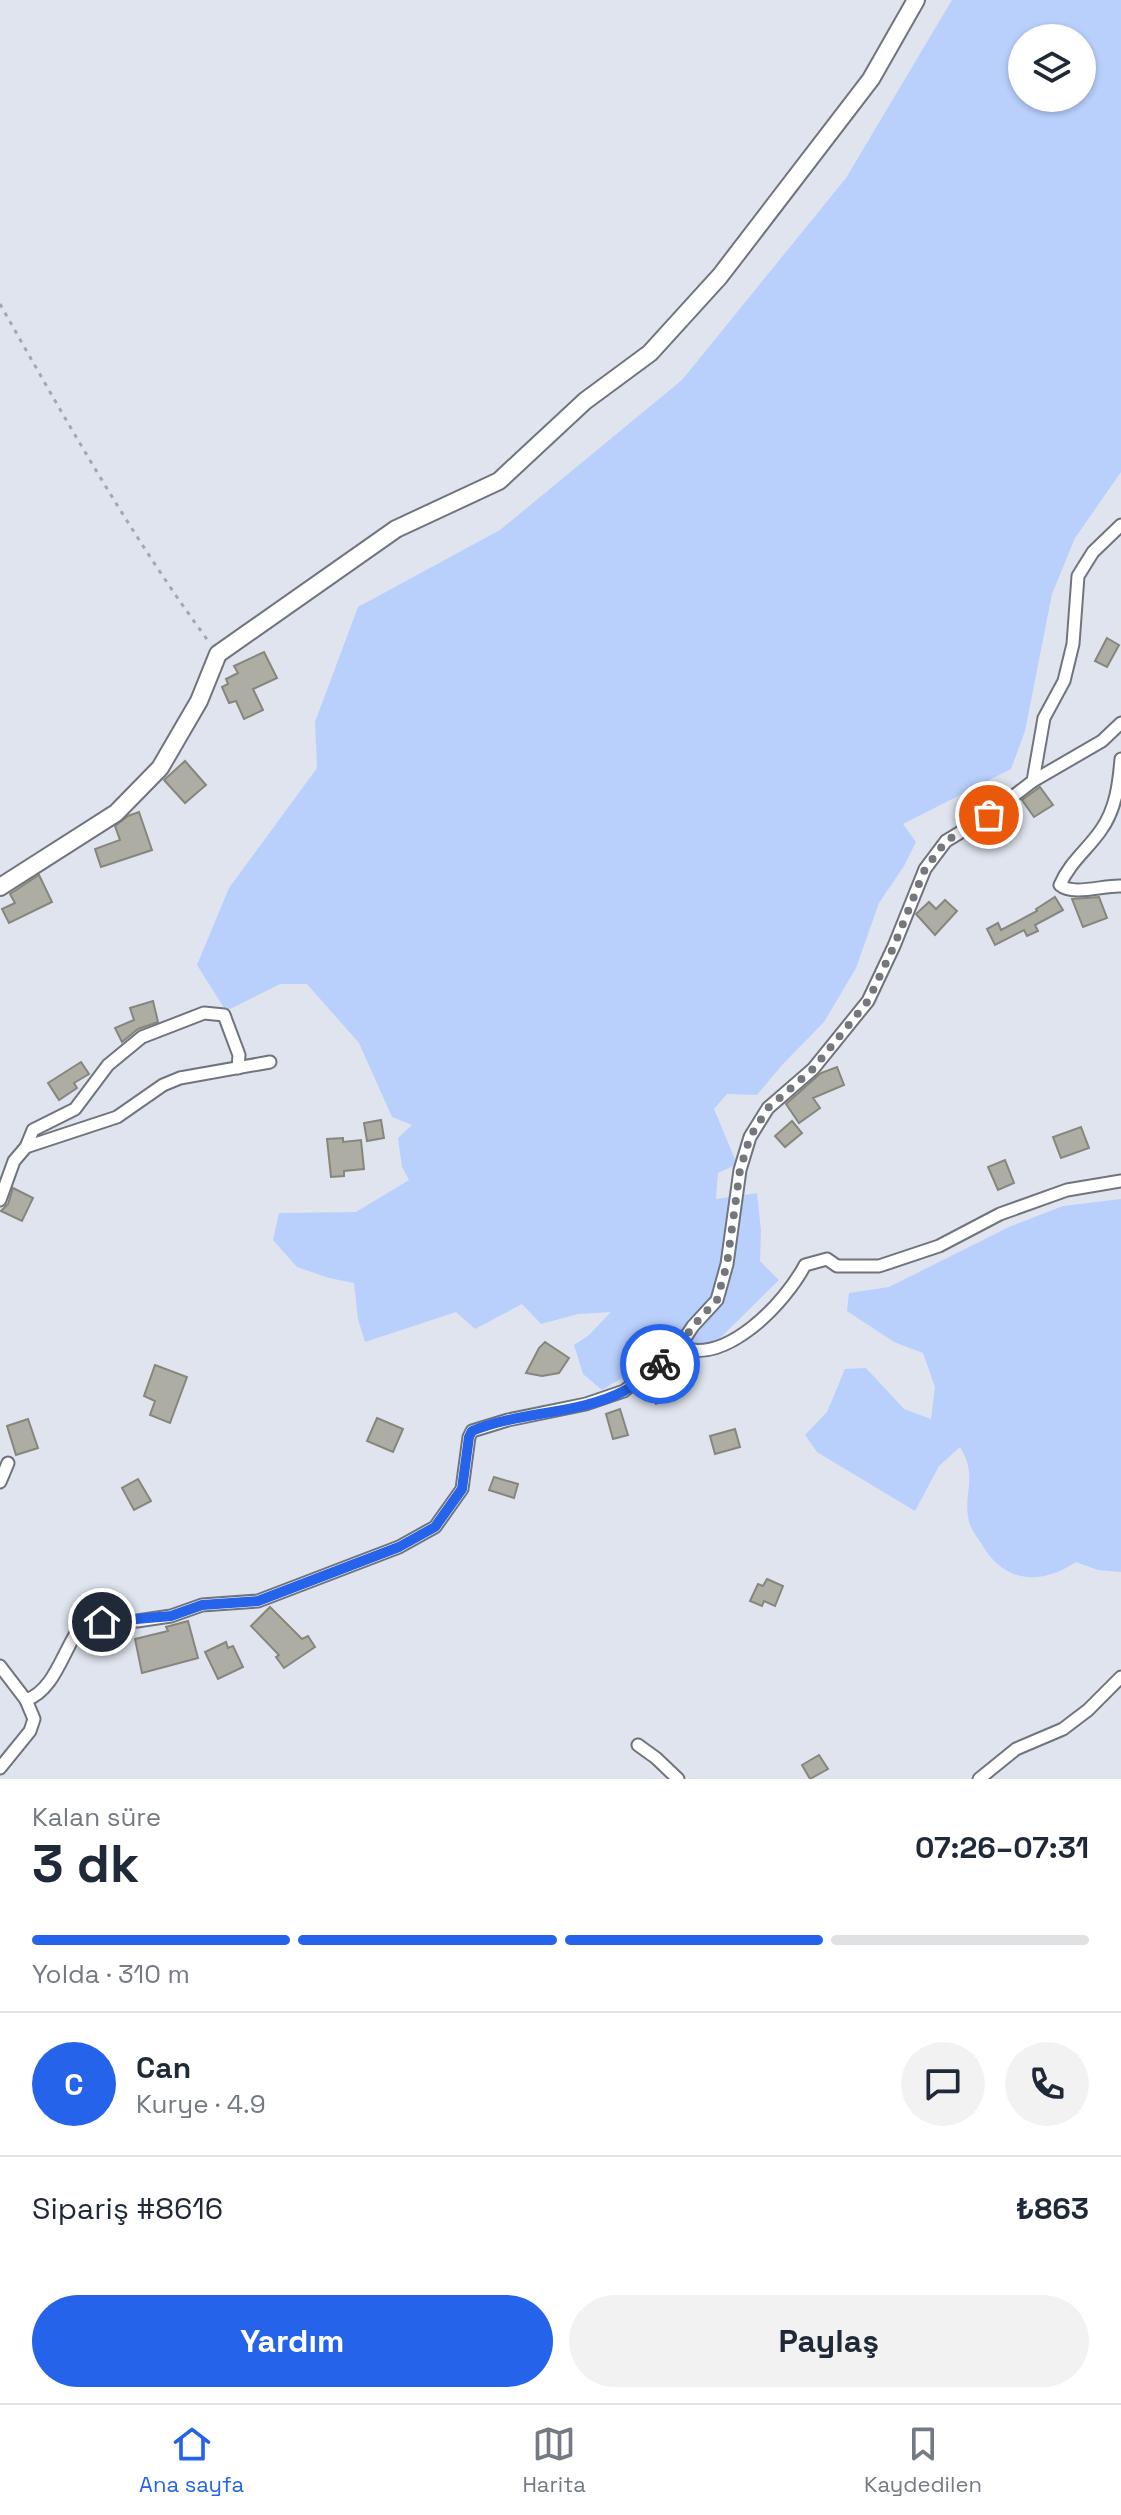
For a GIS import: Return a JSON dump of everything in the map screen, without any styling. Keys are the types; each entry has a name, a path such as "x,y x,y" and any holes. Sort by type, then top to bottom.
{"street":[{"path":"0,887 116,813 160,768 199,701 218,654 396,529 499,481 585,401 650,353 720,276 871,79 916,0"},
{"path":"1033,781 1044,718 1064,681 1073,644 1078,576 1093,552 1121,525"},
{"path":"26,1700 33,1698 49,1682 72,1636 83,1623 137,1621 171,1616 202,1605 258,1601 399,1547 435,1527 462,1489 472,1431 508,1420 586,1404 624,1391 679,1347 717,1300 727,1264 740,1170 750,1137 768,1108 813,1069 868,1001 925,869 946,841 989,815 1033,781 1102,741 1121,723"},
{"path":"1121,759 1119,788 1103,828 1075,861 1060,885 1070,891 1121,886"},
{"path":"0,1200 14,1161 26,1147 33,1130 75,1109 108,1065 142,1037 204,1013 224,1015 239,1055 238,1068"},
{"path":"26,1147 117,1117 163,1085 180,1078 270,1062"},
{"path":"679,1347 692,1352 732,1341 763,1319 805,1265 812,1261 827,1259 837,1266 879,1266 939,1246 1000,1214 1067,1190 1121,1181"},
{"path":"0,1482 8,1463"},
{"path":"0,1666 12,1686 26,1700 34,1719 30,1731 0,1768"},
{"path":"979,1779 1016,1749 1063,1729 1121,1677"},
{"path":"638,1745 678,1779"}],"path":[{"path":"0,304 54,400 154,561 218,654"}],"shaded area":[{"path":"952,0 1121,0 1121,472 1075,538 1052,594 1025,731 1011,769 903,824 916,842 879,903 856,968 824,1022 757,1095 727,1094 714,1109 737,1164 718,1173 716,1199 757,1193 760,1261 779,1280 720,1338 695,1348 680,1337 667,1351 602,1390 583,1374 574,1345 589,1335 611,1312 578,1314 541,1324 522,1304 475,1329 456,1312 365,1342 358,1319 354,1283 297,1267 273,1240 279,1213 356,1212 409,1180 402,1167 398,1138 412,1125 392,1117 359,1043 307,984 280,984 226,1011 197,965 229,888 317,768 315,722 358,607 500,530 682,380 846,178"},
{"path":"1121,1199 1121,1572 1098,1570 1076,1562 1049,1575 1036,1577 1011,1573 1000,1566 970,1524 967,1511 968,1468 960,1447 939,1466 915,1511 817,1452 805,1435 827,1412 845,1369 866,1368 904,1409 931,1419 935,1387 923,1353 894,1342 847,1311 849,1293 889,1287 1009,1227 1063,1206"}],"building":[{"path":"1107,638 1119,645 1107,667 1095,661"},
{"path":"264,652 277,678 253,689 263,710 244,719 236,701 229,703 222,687 228,684 226,679 238,673 234,666"},
{"path":"185,761 206,785 185,803 164,780"},
{"path":"1040,787 1053,805 1034,817 1022,800"},
{"path":"139,812 152,850 101,867 95,849 120,840 115,826"},
{"path":"39,875 52,902 9,923 2,909 15,903 10,894"},
{"path":"1055,897 1063,910 1035,925 1038,931 1027,936 1024,930 995,945 987,929 998,923 1001,930 1037,911"},
{"path":"1099,897 1107,918 1083,927 1072,899"},
{"path":"945,900 957,911 935,935 916,914 929,902 936,909"},
{"path":"153,1001 158,1022 138,1029 122,1042 115,1028 134,1020 130,1008"},
{"path":"81,1062 89,1074 74,1083 77,1088 59,1100 48,1083"},
{"path":"837,1067 844,1085 813,1098 820,1108 799,1123 786,1104 821,1073"},
{"path":"381,1120 384,1138 367,1141 364,1123"},
{"path":"792,1121 802,1133 785,1147 775,1136"},
{"path":"1081,1127 1089,1148 1061,1158 1053,1137"},
{"path":"343,1138 343,1142 361,1140 364,1169 344,1171 344,1176 331,1177 327,1139"},
{"path":"1005,1160 1014,1183 998,1190 988,1167"},
{"path":"13,1188 33,1198 22,1221 1,1211 8,1204"},
{"path":"545,1342 569,1358 559,1373 542,1376 526,1373 539,1348"},
{"path":"155,1365 187,1377 170,1423 150,1415 155,1401 144,1396"},
{"path":"670,1371 676,1383 665,1388 669,1398 656,1404 646,1384"},
{"path":"620,1409 628,1435 613,1439 606,1414"},
{"path":"377,1418 403,1429 393,1452 367,1441"},
{"path":"28,1419 38,1448 16,1455 7,1426"},
{"path":"735,1429 740,1447 715,1454 710,1436"},
{"path":"494,1477 518,1484 514,1498 489,1490"},
{"path":"138,1479 151,1501 134,1510 122,1488"},
{"path":"767,1579 783,1586 775,1606 764,1601 762,1606 750,1601 758,1584 763,1586"},
{"path":"270,1607 302,1639 308,1636 315,1647 284,1668 276,1657 279,1655 251,1626"},
{"path":"188,1621 198,1658 142,1673 135,1639 168,1631 166,1627"},
{"path":"226,1642 228,1648 233,1646 243,1667 218,1679 205,1652"},
{"path":"819,1755 828,1769 810,1779 802,1765"}],"way so far":[{"path":"660,1364 679,1347 717,1300 734,1226 740,1170 750,1137 768,1108 813,1069 868,1001 925,869 946,841 989,815"}],"route":[{"path":"102,1622 137,1621 171,1616 202,1605 258,1601 399,1547 435,1527 462,1489 472,1431 605,1398 624,1391 660,1364"}]}
